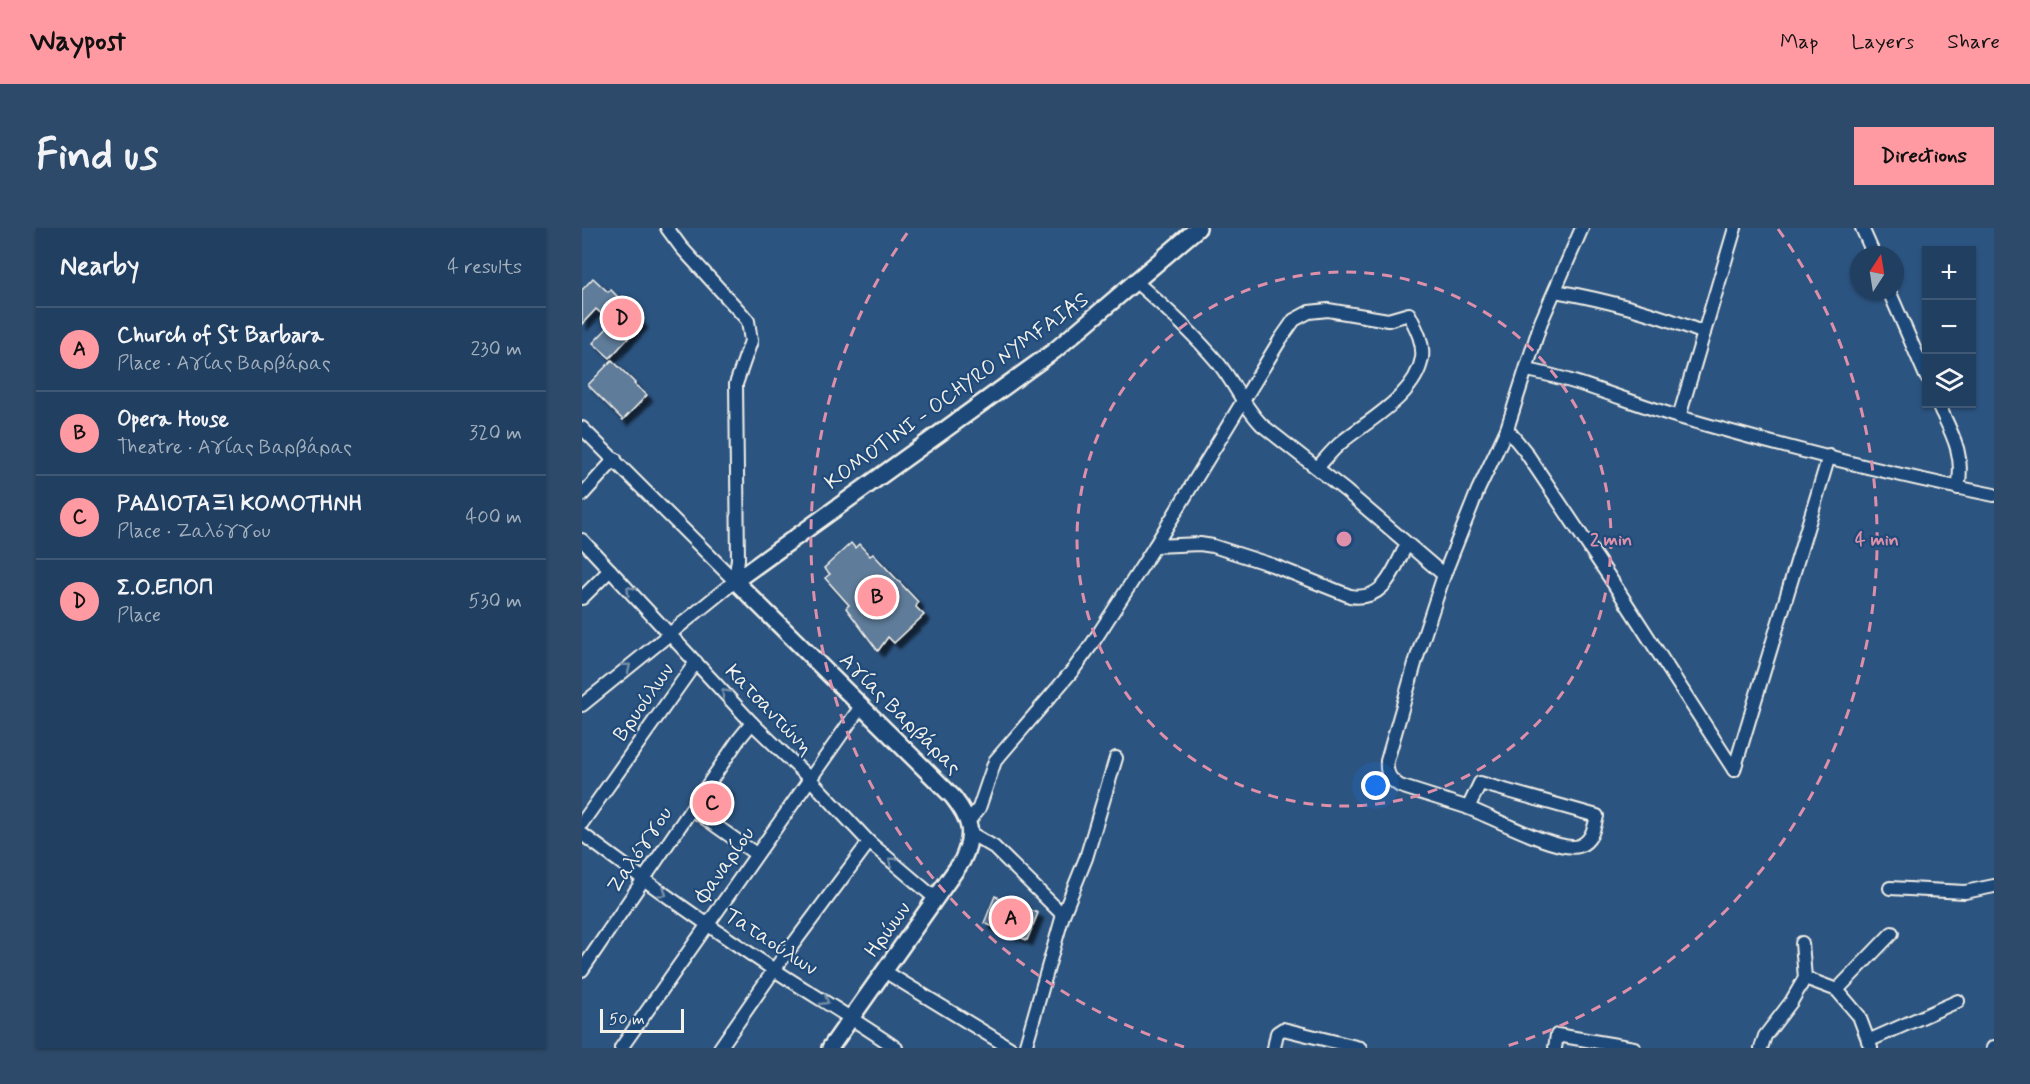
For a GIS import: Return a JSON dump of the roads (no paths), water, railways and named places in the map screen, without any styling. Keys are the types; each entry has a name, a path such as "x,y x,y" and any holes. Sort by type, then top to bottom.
{"main road":[{"name":"KOMOTINI - OCHYRO NYMFAIAS","path":"735,581 1054,351 1198,228"},
{"name":"Αγίας Βαρβάρας","path":"735,581 953,797 963,809 969,827"},
{"name":"Ηρώων","path":"830,1048 962,861 969,843 969,827"}],"street":[{"path":"582,705 735,581 738,559 736,384 749,350 751,332 748,321 681,247 667,228"},
{"path":"1468,808 1480,783 1597,816 1588,840 1578,846 1568,847 1523,833 1468,808 1400,786 1386,771 1416,660 1444,575 1478,490 1507,429 1541,322 1582,228"},
{"path":"1679,417 1735,228"},
{"path":"1862,228 1870,246"},
{"path":"1136,282 1211,355 1232,382 1243,402 1262,424 1318,468 1444,575"},
{"path":"1555,291 1642,310 1704,333"},
{"path":"1893,300 1922,367"},
{"path":"969,827 980,808 994,761 1086,653 1155,546 1287,329 1309,312 1328,310 1388,320 1409,314 1420,340 1422,357 1418,371 1380,415 1341,442 1318,468"},
{"path":"1527,370 1566,379 1679,417 1828,456 1994,495"},
{"path":"1940,408 1958,448 1961,463 1958,488"},
{"name":"Αγίας Βαρβάρας","path":"582,428 735,581"},
{"path":"1507,429 1525,451 1610,578 1734,770 1828,456"},
{"path":"582,495 615,459"},
{"name":"Κατσαντώνη","path":"582,540 752,723 810,779 869,842 936,899"},
{"path":"1155,546 1183,544 1213,546 1360,598 1371,596 1380,590 1407,544"},
{"path":"582,598 610,570"},
{"name":"Βρυούλων","path":"582,823 696,662"},
{"name":"Φαναρίου","path":"621,1048 862,705"},
{"name":"Ζαλόγγου","path":"582,969 752,723"},
{"path":"1025,1048 1063,915 1086,858 1116,758"},
{"path":"692,809 756,854"},
{"name":"Αγίας Βαρβάρας","path":"969,827 994,847 1063,915"},
{"name":"Ταταούλων","path":"582,834 774,970 896,1048"},
{"path":"720,1048 774,970 869,842"},
{"path":"1890,888 1958,892 1994,886"},
{"path":"1837,990 1892,933"},
{"path":"1761,1048 1766,1036 1805,978 1802,943"},
{"path":"884,971 1010,1048"},
{"path":"1805,978 1837,990 1859,1016 1870,1045 1958,1001"},
{"path":"1274,1048 1279,1030 1286,1029 1360,1048"},
{"path":"1555,1048 1557,1035 1634,1048"}],"place":[{"name":"Σ.Ο.ΕΠΟΠ","path":"622,318"},
{"name":"Opera House","path":"877,597"},
{"name":"ΡΑΔΙΟΤΑΞΙ ΚΟΜΟΤΗΝΗ","path":"712,803"},
{"name":"Church of St Barbara","path":"1011,918"}]}
